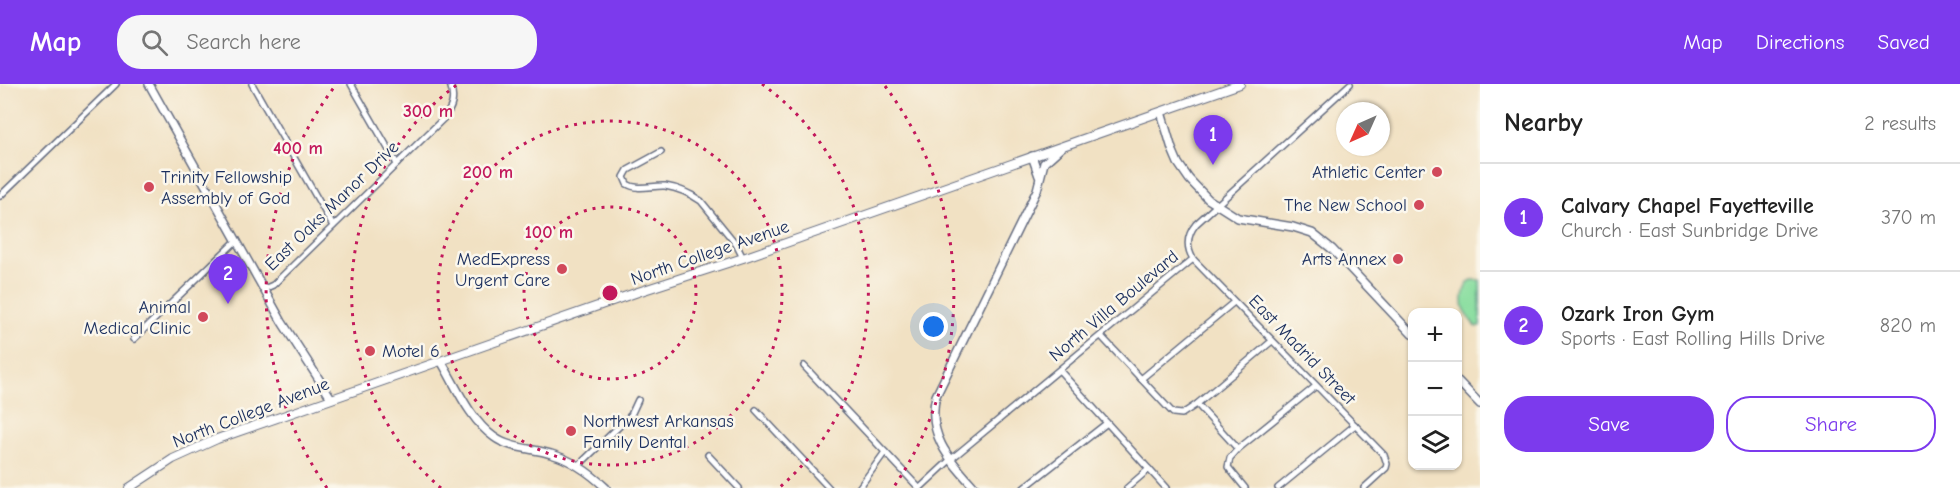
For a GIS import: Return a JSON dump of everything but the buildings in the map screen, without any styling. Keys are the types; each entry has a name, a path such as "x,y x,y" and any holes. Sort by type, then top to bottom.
{"main road":[{"name":"North College Avenue","path":"129,488 159,467 203,445 331,398 638,292 744,258 1240,84"}],"street":[{"path":"0,196 116,84"},
{"path":"149,84 282,322 331,398"},
{"path":"252,84 333,226"},
{"path":"351,84 397,164"},
{"name":"East Oaks Manor Drive","path":"264,289 273,285 450,111 453,99 450,84"},
{"name":"North Villa Boulevard","path":"919,488 1193,259 1188,249 1190,232 1196,224 1350,84"},
{"path":"1161,112 1172,149 1183,171 1201,192 1231,215 1312,233 1332,249 1408,329"},
{"path":"975,488 950,460 939,441 934,426 936,396 1037,190 1044,163 1065,145"},
{"path":"661,152 628,170 624,177 627,184 636,187 665,186 694,196 701,201 736,244 744,258"},
{"path":"1032,156 1039,180"},
{"path":"134,339 237,240"},
{"name":"East Madrid Street","path":"1193,259 1384,455 1387,464 1383,473 1364,488"},
{"path":"1141,379 1234,302"},
{"path":"1101,336 1173,413 1182,414 1272,341"},
{"path":"441,361 476,419 492,437 504,444 552,454 579,465 606,488"},
{"path":"804,366 919,488"},
{"path":"1060,371 1166,488"},
{"path":"1462,385 1480,404"},
{"path":"1245,488 1228,466 1230,458 1316,386"},
{"path":"579,465 632,415 638,400"},
{"path":"1197,404 1238,449"},
{"path":"756,410 829,488"},
{"path":"1024,488 1107,423"},
{"path":"1278,488 1355,425"},
{"path":"860,488 885,452"},
{"path":"708,455 739,488"},
{"path":"1127,488 1149,469"}],"green space":[{"path":"1480,280 1480,326 1476,327 1465,311 1463,301 1467,283"}],"place":[{"name":"Calvary Chapel Fayetteville","path":"1213,165"},
{"name":"Athletic Center","path":"1437,172"},
{"name":"Trinity Fellowship Assembly of God","path":"149,187"},
{"name":"The New School","path":"1419,205"},
{"name":"Arts Annex","path":"1398,259"},
{"name":"MedExpress Urgent Care","path":"562,269"},
{"name":"Ozark Iron Gym","path":"228,304"},
{"name":"Animal Medical Clinic","path":"203,317"},
{"name":"Motel 6","path":"370,351"},
{"name":"Northwest Arkansas Family Dental","path":"571,431"}]}
